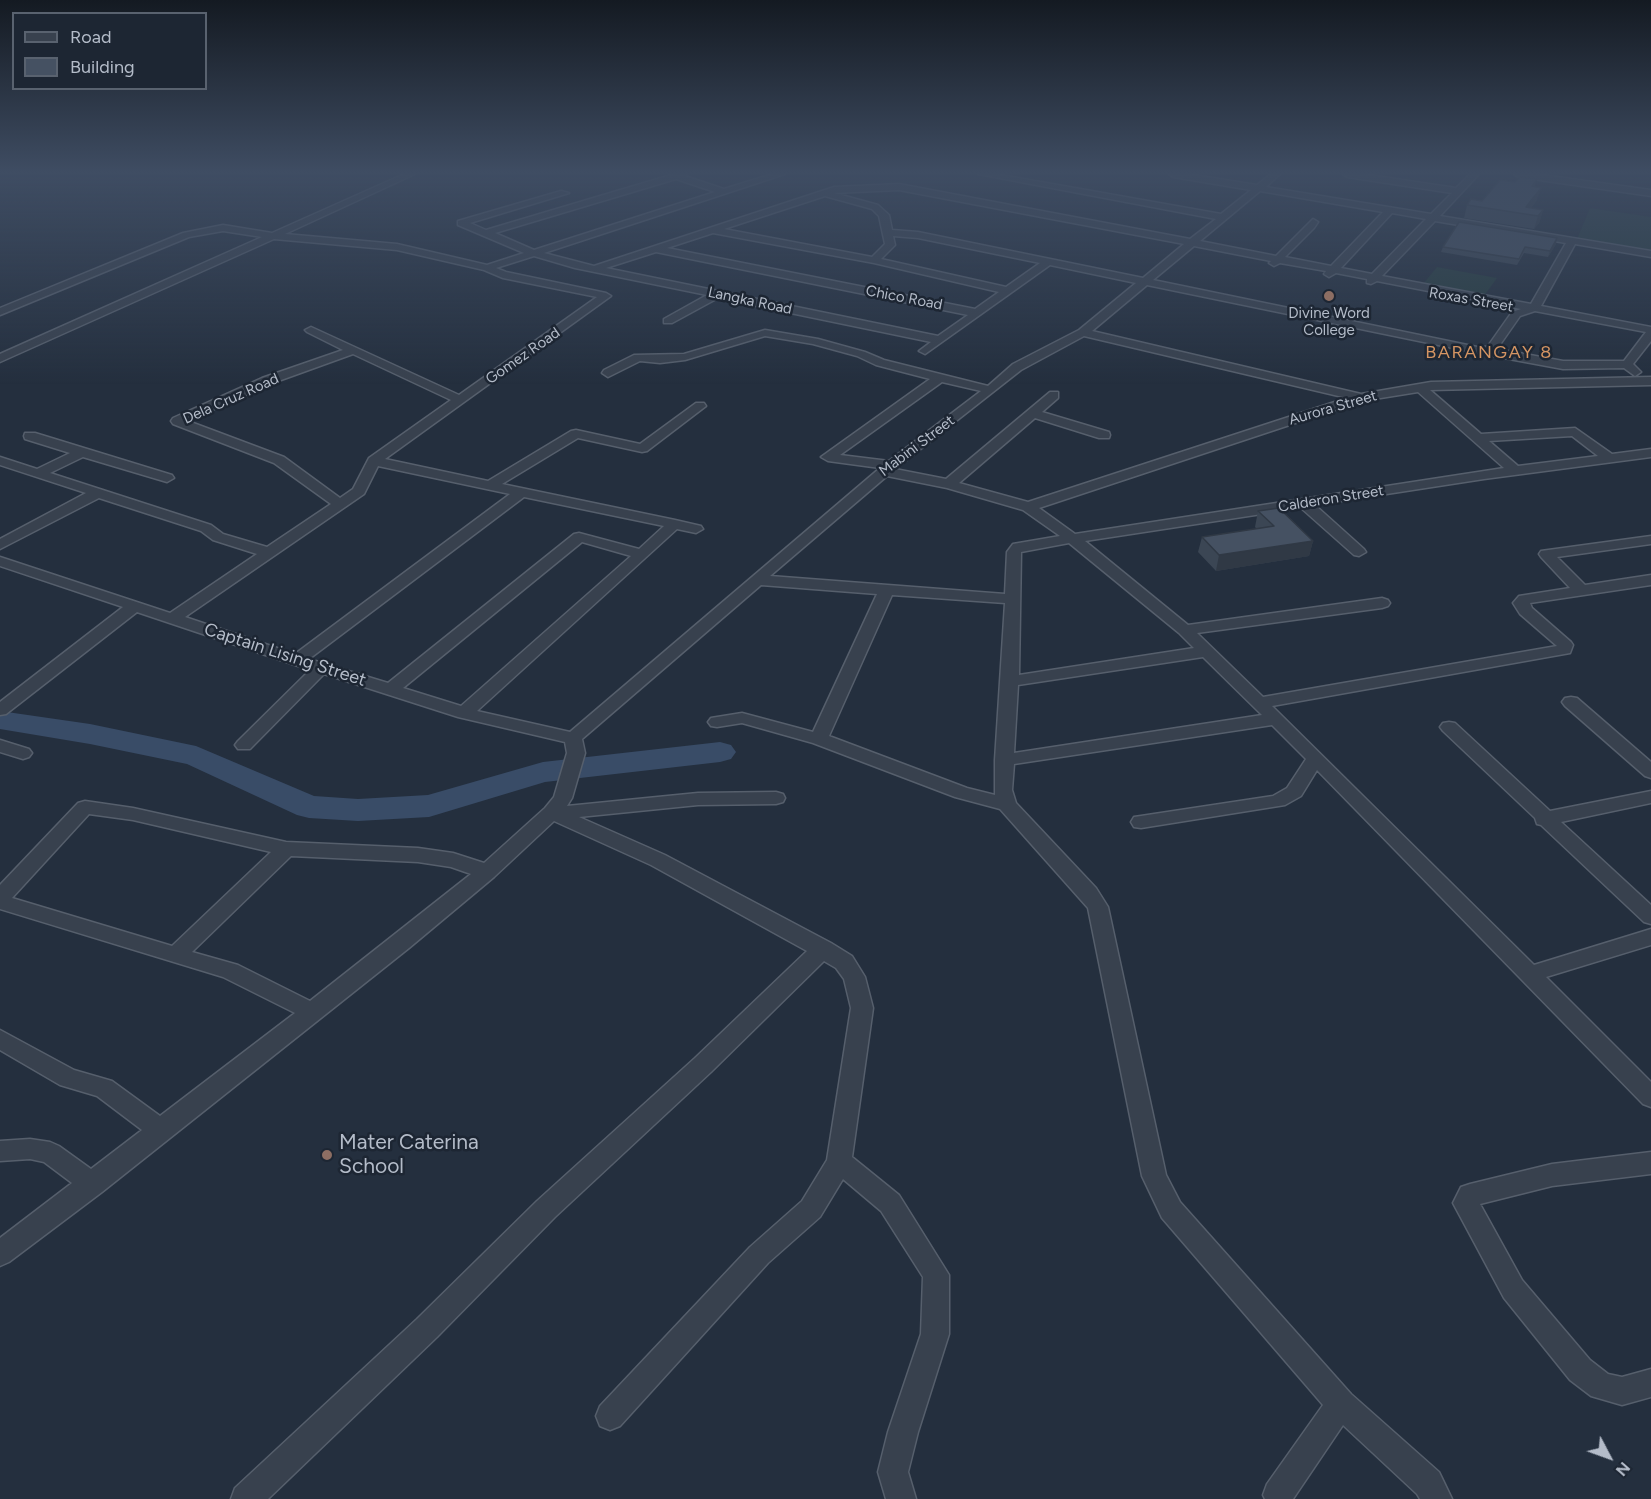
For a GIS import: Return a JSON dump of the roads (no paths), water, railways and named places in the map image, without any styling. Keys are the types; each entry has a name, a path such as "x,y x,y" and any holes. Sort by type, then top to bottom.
{"street":[{"name":"Gomez Road","path":"0,312 167,244"},
{"path":"0,358 257,244"},
{"name":"Gomez Road","path":"173,618 359,491 374,461 606,296 503,274 487,268 392,246 368,244"},
{"name":"Langka Road","path":"512,244 533,253 594,268 939,340"},
{"path":"487,268 561,244"},
{"name":"Roxas Street","path":"594,268 667,244"},
{"path":"786,244 874,260 1008,291"},
{"path":"874,260 887,250 890,244"},
{"path":"961,244 1554,364 1627,364 1648,381"},
{"name":"Roxas Street","path":"1188,244 1651,333"},
{"name":"Mabini Street","path":"574,746 756,580 888,468 1017,367 1083,332 1188,244"},
{"path":"1276,261 1293,244"},
{"path":"1331,272 1357,244"},
{"path":"1373,280 1408,244"},
{"path":"1487,351 1492,349 1516,314 1531,309 1570,244"},
{"path":"1594,244 1651,254"},
{"name":"Chico Road","path":"654,248 977,313"},
{"path":"925,351 1048,262"},
{"path":"668,321 717,294"},
{"path":"311,330 460,400"},
{"path":"1083,332 1360,398"},
{"path":"608,372 638,357 685,357 765,333 814,341 861,354 879,363 990,390"},
{"path":"1627,364 1651,333"},
{"name":"Dela Cruz Road","path":"340,504 279,460 177,421 266,381 353,350"},
{"path":"1554,364 1570,384"},
{"path":"939,378 828,457 888,468 1028,507 1073,539 1185,630 1207,651 1651,1097"},
{"name":"Aurora Street","path":"1028,507 1360,398 1421,388 1648,381"},
{"path":"1421,388 1515,471"},
{"path":"949,484 1054,395"},
{"path":"491,484 576,434 642,448 700,406"},
{"path":"1032,413 1104,435"},
{"path":"1478,438 1575,432 1609,458"},
{"path":"30,436 167,478"},
{"path":"39,473 82,452"},
{"name":"Calderon Street","path":"1013,599 1014,552 1018,547 1515,471 1651,453"},
{"path":"0,461 208,529 218,537 268,553"},
{"path":"374,461 696,529"},
{"path":"297,660 523,491"},
{"path":"0,545 99,492"},
{"path":"1304,503 1359,552"},
{"path":"465,713 675,524"},
{"path":"391,689 579,537 642,554"},
{"path":"1581,590 1546,554 1651,540"},
{"name":"Captain Lising Street","path":"0,561 321,668 574,746"},
{"path":"756,580 1013,599 1003,790 1007,804 1089,893 1098,907 1154,1176 1171,1210 1197,1242 1341,1404 1428,1483 1437,1499"},
{"path":"1258,703 1564,650 1565,645 1521,603 1525,598 1651,580"},
{"path":"819,739 886,591"},
{"path":"1185,630 1382,603"},
{"path":"0,710 136,605"},
{"path":"1010,681 1207,651"},
{"path":"244,745 321,668"},
{"path":"1571,702 1651,772"},
{"path":"717,722 742,718 819,739 962,794 1007,804"},
{"path":"1004,760 1274,719"},
{"path":"1449,727 1544,819 1651,917"},
{"path":"0,746 22,753"},
{"path":"556,815 569,781 574,746"},
{"path":"1142,822 1278,801 1294,792 1315,759"},
{"path":"1544,819 1651,797"},
{"path":"0,1254 402,942 556,815 572,811 698,799 776,798"},
{"path":"311,1011 230,971 0,900 85,807 133,814 286,849 418,855 453,860 487,872"},
{"path":"556,815 658,860 844,962 854,977 862,1008 839,1161 826,1187 811,1209 759,1255 610,1416"},
{"path":"176,954 286,849"},
{"path":"1530,974 1651,937"},
{"path":"246,1499 427,1328 546,1209 703,1065 822,949"},
{"path":"0,1040 68,1078 104,1088 159,1130"},
{"path":"0,1150 30,1149 50,1153 93,1184"},
{"path":"839,1161 890,1203 936,1275 935,1334 903,1431 893,1472 901,1499"},
{"path":"1651,1163 1552,1175 1470,1195 1466,1203 1513,1289 1580,1370 1601,1386 1622,1390 1651,1383"},
{"path":"1278,1495 1341,1404"}],"waterway":[{"path":"0,720 90,734 196,756 309,807 358,810 429,806 543,772 720,752"}],"place":[{"name":"Divine Word College","path":"1329,296"},
{"name":"Mater Caterina School","path":"327,1155"}],"district":[{"name":"BARANGAY 8","path":"1489,353"}]}
